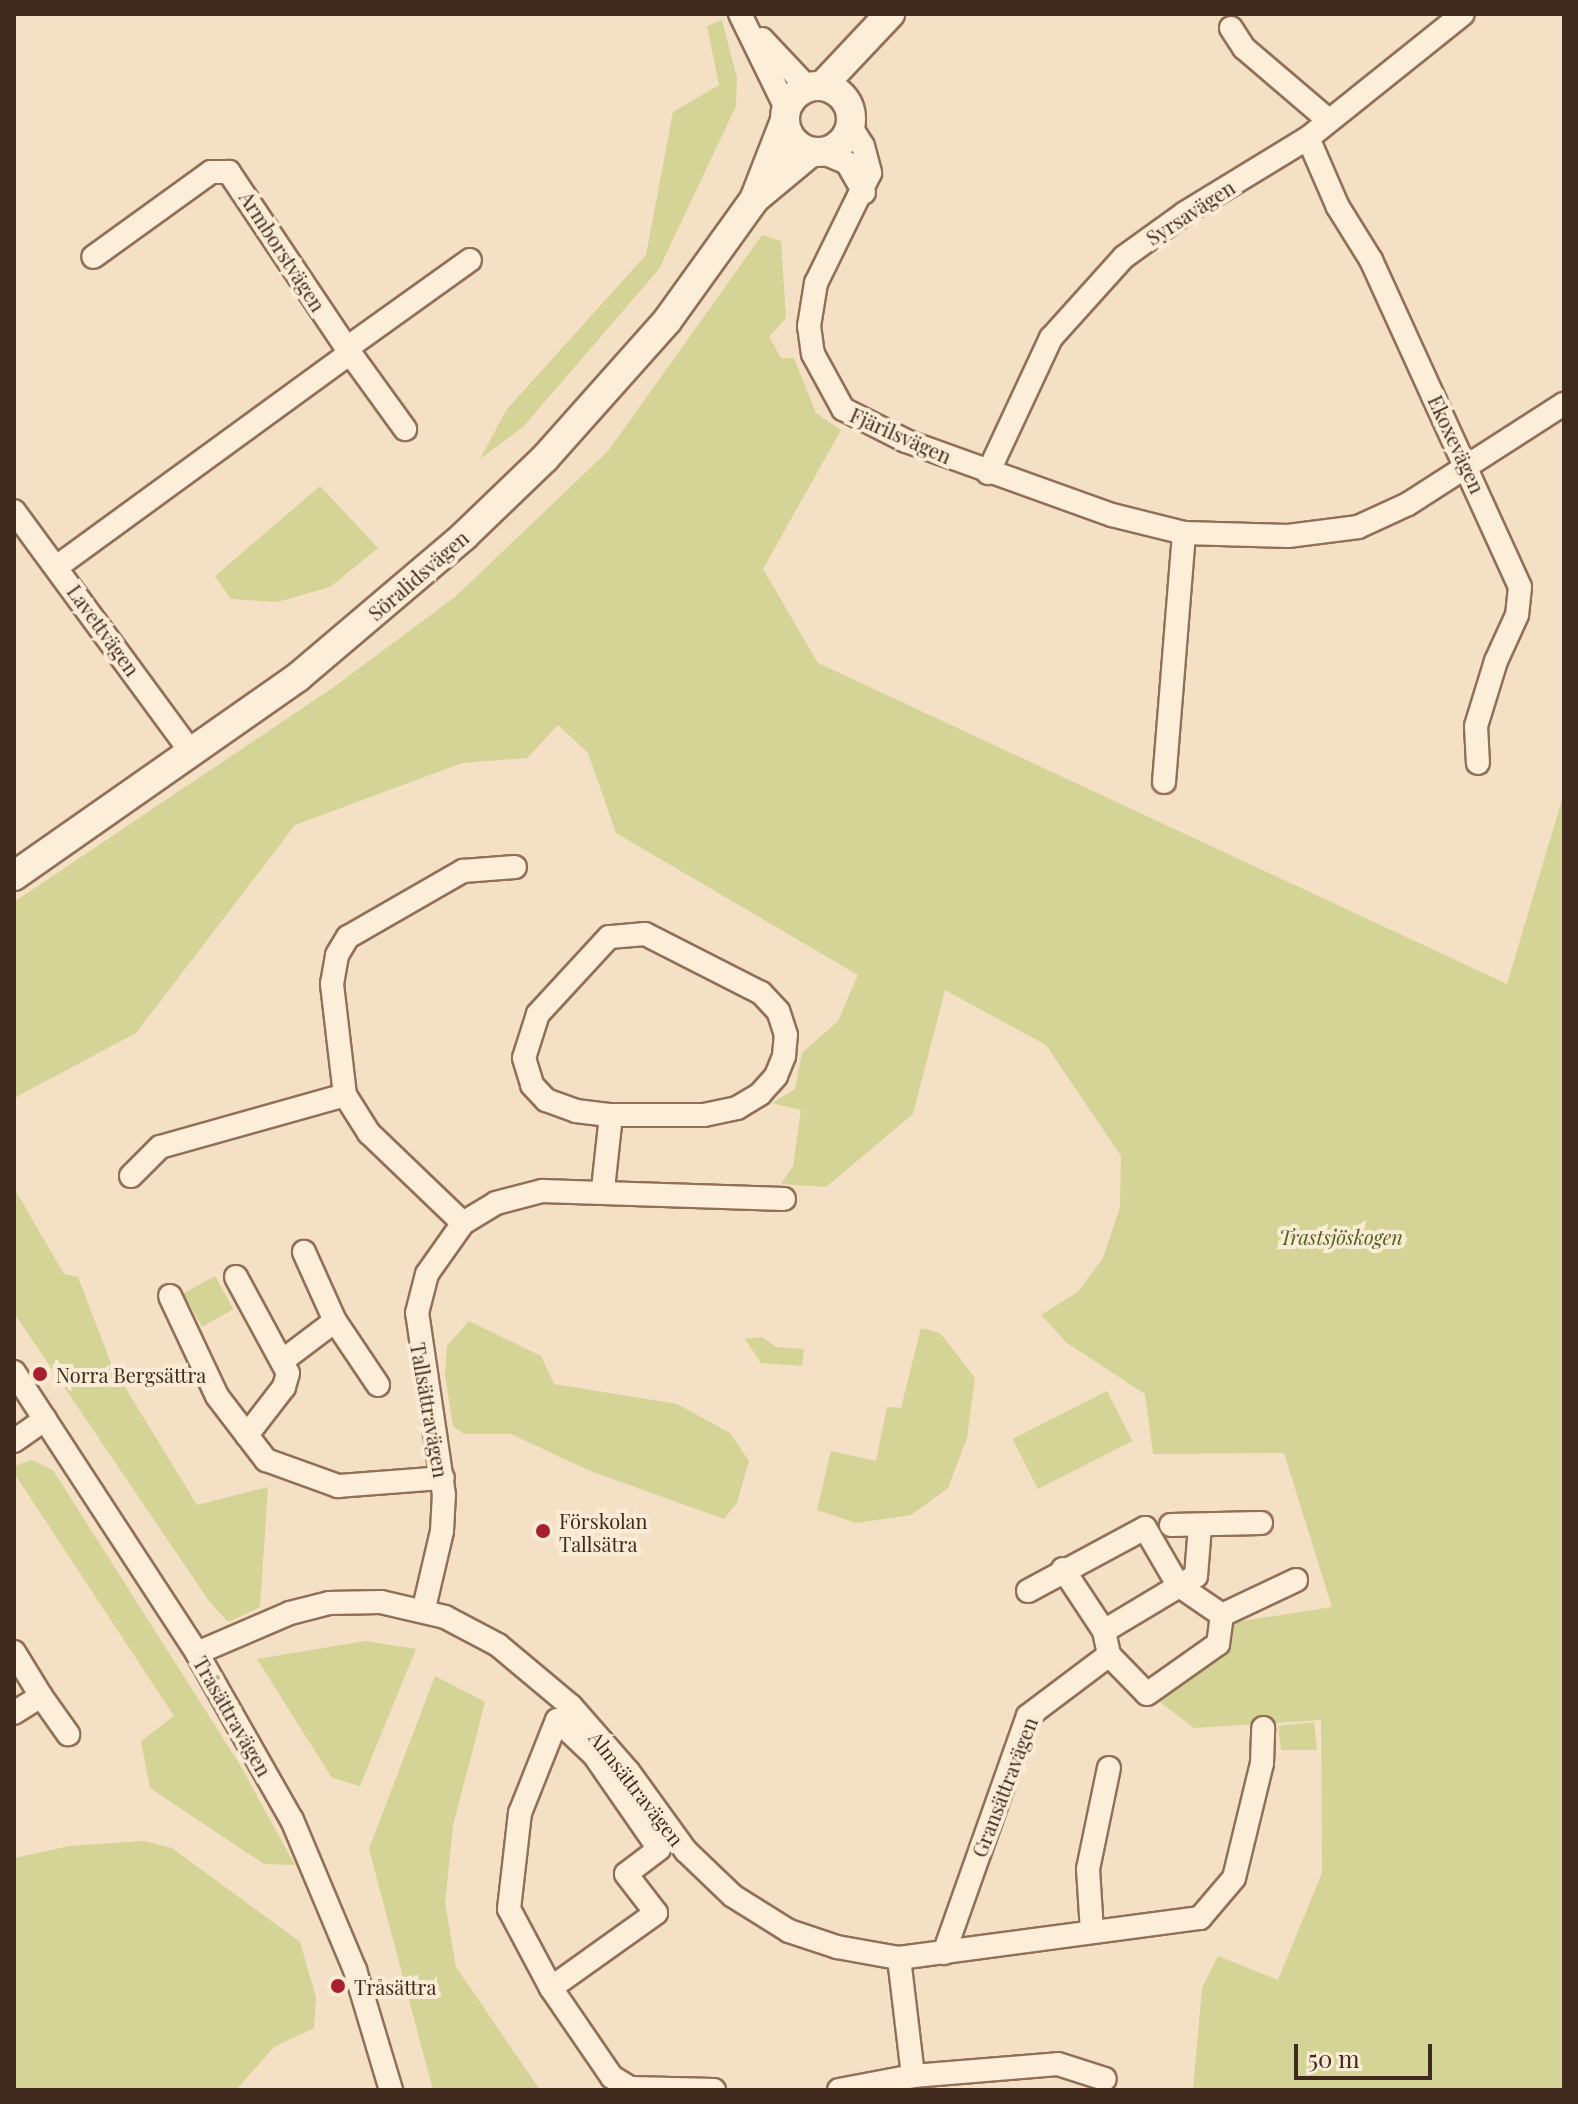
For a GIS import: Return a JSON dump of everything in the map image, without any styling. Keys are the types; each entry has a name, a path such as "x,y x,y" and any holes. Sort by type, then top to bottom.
{"street":[{"name":"Syrsavägen","path":"988,473 1051,338 1080,301 1161,229 1308,138 1326,118 1463,14"},
{"path":"742,18 815,86 837,91 851,120"},
{"path":"742,18 785,115 789,137 847,163 864,193"},
{"path":"785,115 882,23"},
{"path":"818,152 845,140 882,23"},
{"path":"1231,28 1244,48 1326,118"},
{"name":"Söralidsvägen","path":"14,876 191,752 354,631 545,458 667,321 754,200 785,115"},
{"name":"Fjärilsvägen","path":"851,120 863,146 870,173 864,193 816,283 809,326 813,354 831,393 854,418 1044,494 1184,533 1288,536 1358,527 1469,469 1562,412"},
{"name":"Ekoxevägen","path":"1308,138 1469,469 1520,587 1517,615 1496,661 1476,726 1478,763"},
{"name":"Söralidsvägen","path":"754,200 818,152"},
{"name":"Armborstvägen","path":"93,257 211,172 229,172 348,351 405,429"},
{"path":"58,566 470,260"},
{"name":"Lavettvägen","path":"14,511 58,566 191,752"},
{"path":"1164,782 1184,533"},
{"path":"463,1223 369,1133 345,1095 332,984 337,955 348,937 463,871 515,867"},
{"path":"645,934 761,993 778,1011 786,1035 784,1056 776,1076 760,1094 737,1108 704,1115 611,1115 576,1111 546,1100 532,1085 524,1058 538,1014 609,937 645,934"},
{"path":"131,1176 160,1147 345,1095"},
{"path":"603,1189 611,1115"},
{"name":"Tallsättravägen","path":"424,1608 442,1531 443,1478 417,1313 427,1274 463,1223 526,1193 603,1189 784,1199"},
{"path":"304,1252 335,1321 378,1385"},
{"path":"236,1277 288,1373 284,1387 247,1435"},
{"path":"170,1296 217,1396 266,1460 338,1486 443,1478"},
{"path":"282,1361 335,1321"},
{"name":"Tråsättravägen","path":"14,1372 197,1653 253,1748 326,1892 391,2090"},
{"path":"14,1441 45,1419"},
{"path":"1171,1525 1261,1523"},
{"path":"1104,1631 1196,1576 1200,1526"},
{"path":"1028,1591 1063,1569 1145,1528 1178,1585 1222,1615"},
{"path":"1063,1569 1104,1631 1109,1655 1147,1694 1218,1644 1222,1615"},
{"path":"1222,1615 1296,1580"},
{"name":"Almsättravägen","path":"197,1653 318,1605 362,1600 424,1608 498,1645 571,1706 628,1771 686,1851 733,1896 789,1931 837,1947 899,1958 1200,1918 1225,1894 1234,1878 1262,1763 1263,1728"},
{"path":"14,1652 68,1734"},
{"name":"Gransättravägen","path":"944,1953 1028,1716 1109,1655"},
{"path":"14,1713 41,1696"},
{"path":"551,1988 656,1913 626,1874 659,1849 594,1755 557,1720 520,1813 509,1909 551,1988 612,2077 630,2088 714,2090"},
{"path":"1092,1931 1088,1869 1109,1768"},
{"path":"899,1958 913,2076"},
{"path":"839,2090 913,2076 1058,2064 1105,2079"}],"green space":[{"path":"722,20 737,78 736,106 659,269 523,427 480,459 507,409 646,255 673,112 719,85 707,26"},
{"name":"Trastsjöskogen","path":"762,235 781,241 786,318 769,337 781,358 794,358 816,413 841,430 763,569 818,663 1507,984 1564,793 1564,2090 1193,2090 1202,1988 1218,1956 1278,1980 1322,1873 1321,1720 1194,1728 1152,1696 1229,1623 1332,1607 1284,1453 1153,1454 1145,1394 1067,1343 1041,1315 1078,1292 1103,1258 1120,1207 1121,1156 1046,1045 945,990 913,1114 826,1187 781,1184 793,1166 801,1110 772,1103 795,1089 802,1053 838,1021 858,975 616,833 588,753 558,725 527,758 462,763 295,825 136,1033 14,1098 14,902 334,687 455,597 609,450"},
{"path":"320,486 378,548 330,587 277,602 231,599 215,576"},
{"path":"14,1188 64,1274 78,1277 112,1366 197,1505 268,1487 260,1607 228,1622 209,1601 14,1313"},
{"path":"215,1276 233,1309 202,1327 184,1293"},
{"path":"469,1321 541,1356 554,1384 677,1404 730,1433 749,1461 737,1503 724,1519 588,1470 511,1434 464,1434 453,1426 445,1375 447,1346"},
{"path":"921,1328 940,1333 975,1378 967,1438 948,1488 911,1515 856,1523 817,1510 831,1451 876,1461 887,1407 901,1408"},
{"path":"762,1337 776,1347 804,1349 802,1366 761,1363 745,1339"},
{"path":"1107,1391 1132,1441 1038,1489 1013,1439"},
{"path":"32,1460 53,1470 240,1765 295,1865 264,1864 150,1788 141,1741 174,1716 14,1473 14,1466"},
{"path":"365,1641 416,1649 360,1786 332,1778 257,1659"},
{"path":"435,1676 485,1702 453,1826 445,1903 456,1967 540,2090 433,2090 369,1849"},
{"path":"1314,1722 1317,1750 1281,1750 1278,1726"},
{"path":"144,1841 172,1848 300,1942 316,1997 314,2028 274,2047 236,2090 14,2090 14,1858 70,1846"}],"place":[{"name":"Norra Bergsättra","path":"40,1374"},
{"name":"Förskolan Tallsätra","path":"543,1531"},
{"name":"Tråsättra","path":"338,1986"}]}
